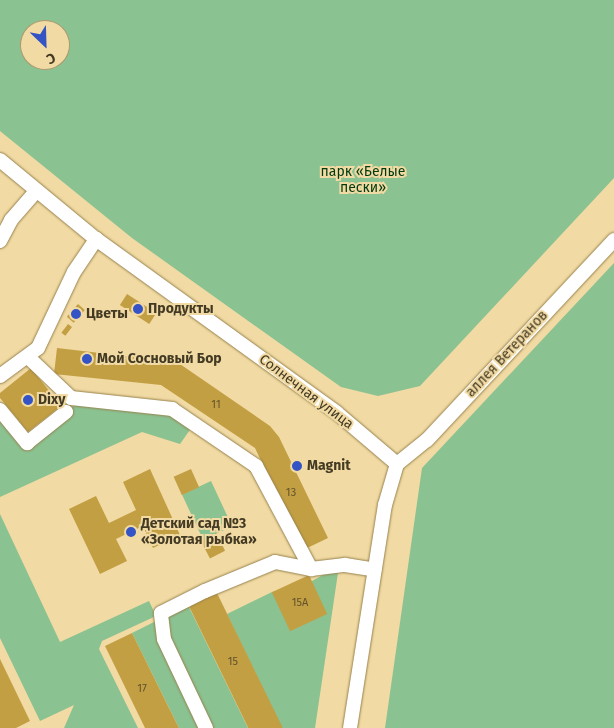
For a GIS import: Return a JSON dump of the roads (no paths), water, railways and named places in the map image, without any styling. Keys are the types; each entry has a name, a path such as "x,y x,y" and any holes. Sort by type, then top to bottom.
{"street":[{"name":"Солнечная улица","path":"0,160 96,239 337,413 397,464"},
{"path":"0,241 11,220 36,191"},
{"path":"0,376 38,348 74,272 96,239"},
{"name":"аллея Ветеранов","path":"397,464 427,440 614,240"},
{"path":"28,357 72,398 172,408 256,466 311,570"},
{"path":"0,410 27,443 66,412"},
{"path":"350,728 385,505 397,464"},
{"path":"206,728 164,639 161,613 205,590 275,562 311,570 344,565 374,570"}],"place":[{"name":"Продукты","path":"138,309"},
{"name":"Цветы","path":"76,314"},
{"name":"Мой Сосновый Бор","path":"87,359"},
{"name":"Dixy","path":"28,400"},
{"name":"Magnit","path":"297,466"},
{"name":"Детский сад №3 «Золотая рыбка»","path":"131,532"}],"park label":[{"name":"парк «Белые пески»","path":"363,180"}]}
